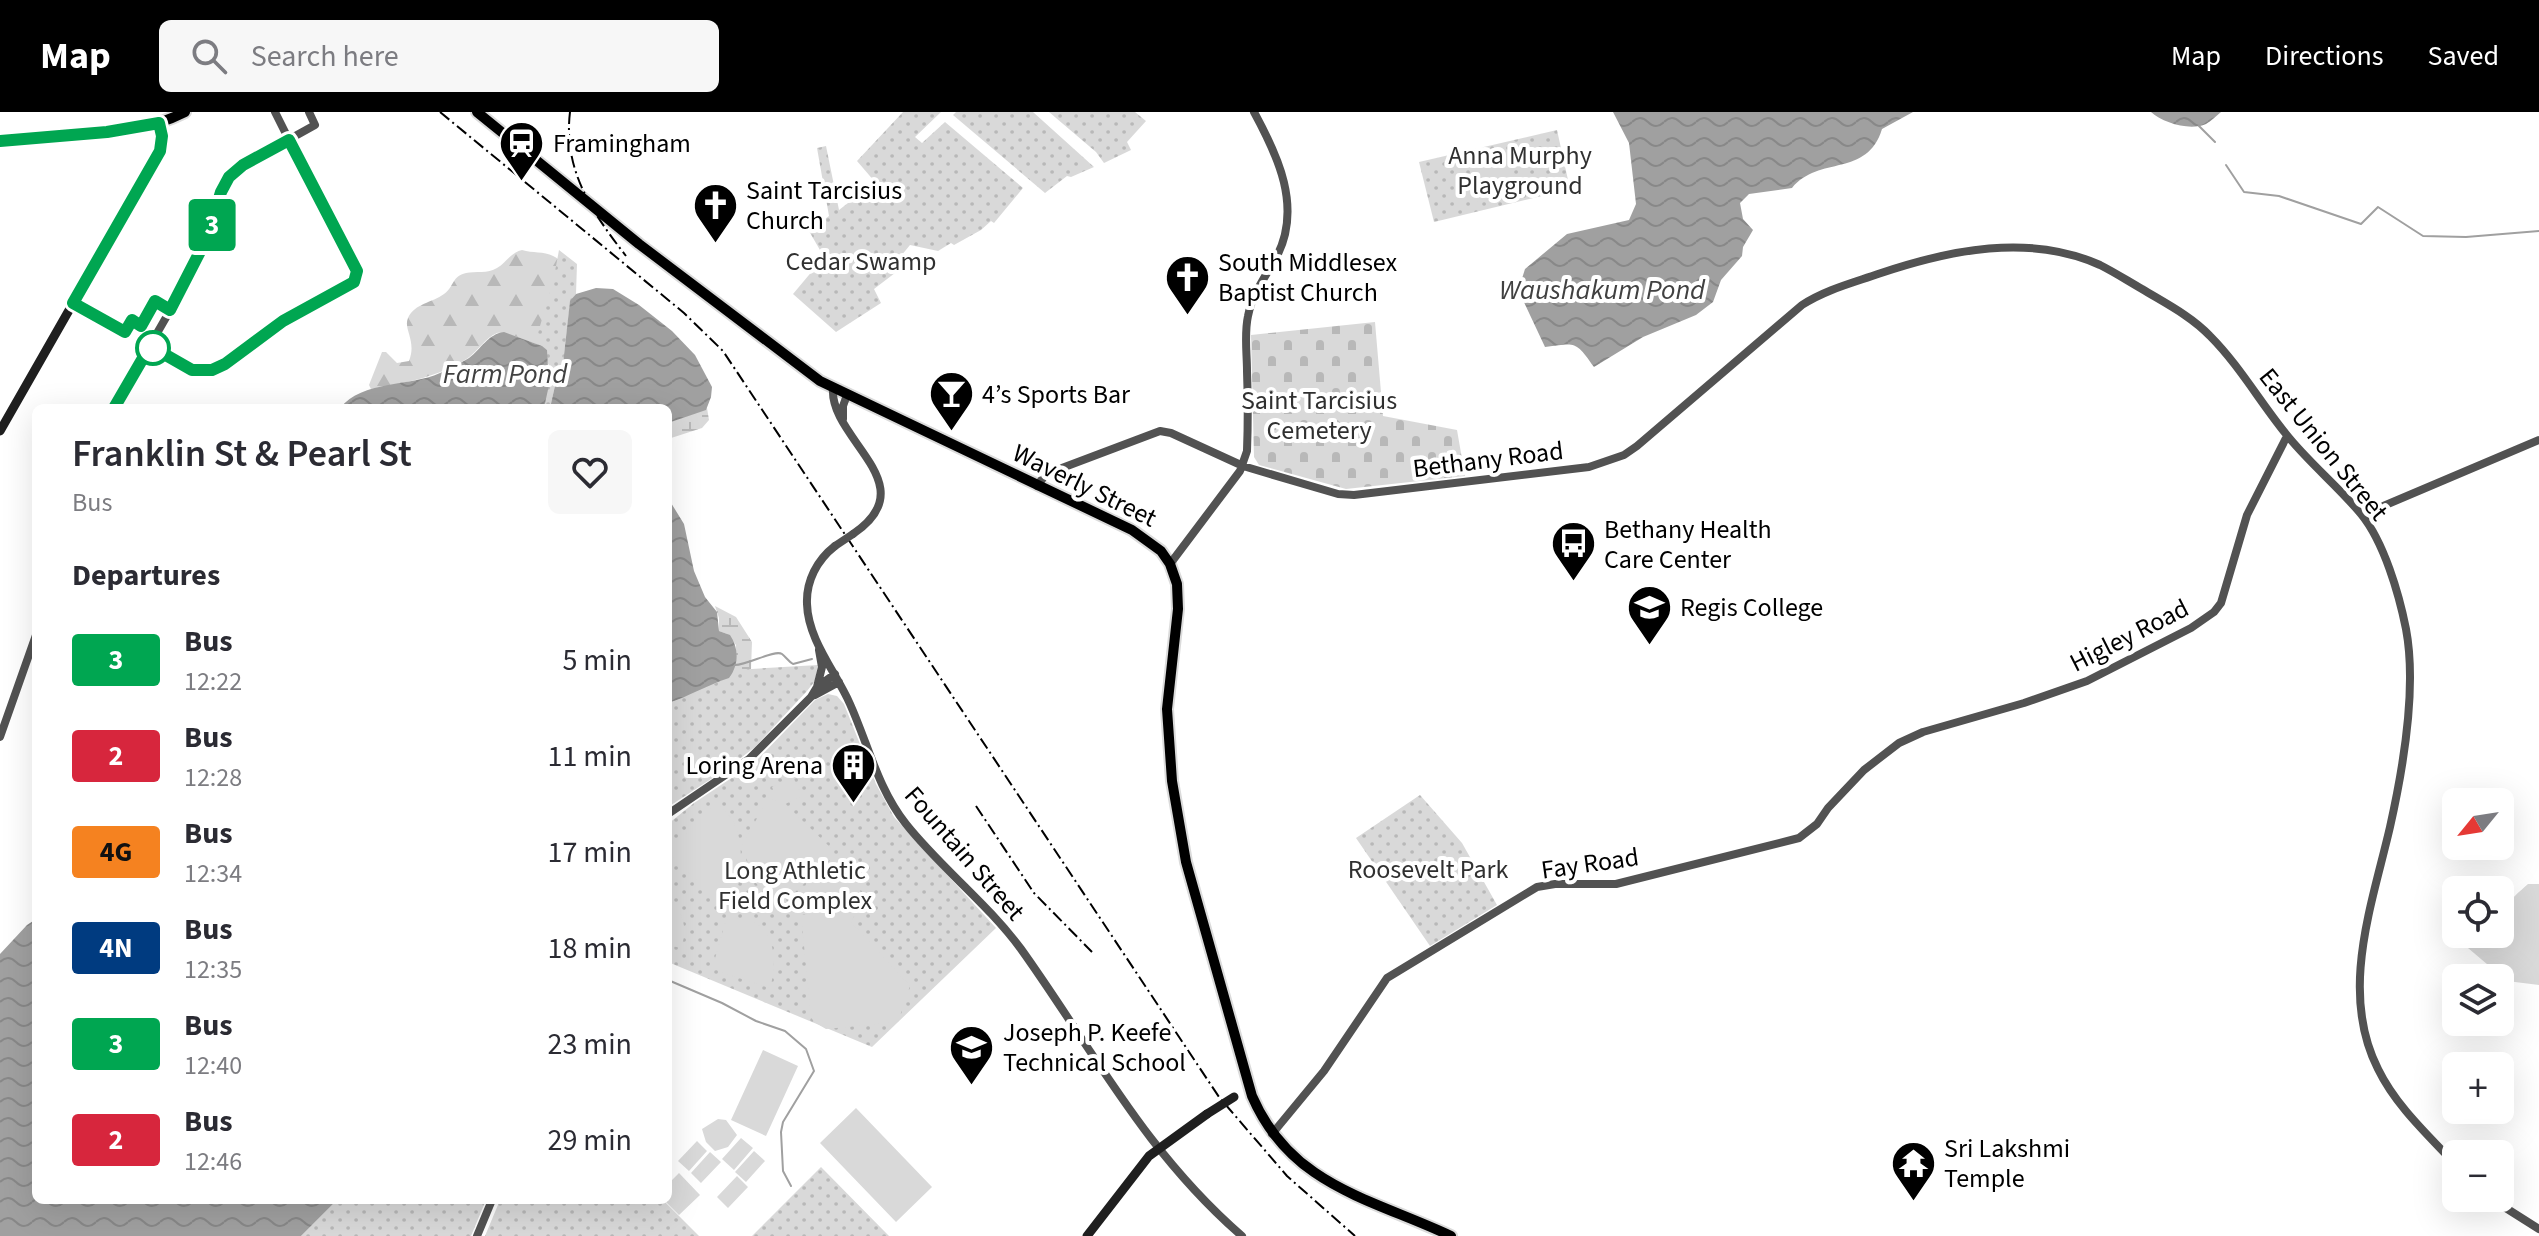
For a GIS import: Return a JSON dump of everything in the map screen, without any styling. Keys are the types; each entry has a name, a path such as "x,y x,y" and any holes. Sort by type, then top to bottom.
{"main road":[{"path":"0,141 107,132 159,123 185,112"},
{"name":"Waverly Street","path":"477,112 639,244 816,378 1145,537 1161,551 1170,564 1179,600 1167,709 1172,781 1186,862 1249,1088 1260,1115 1293,1158 1319,1178 1451,1236"},
{"path":"0,431 160,151 162,136 159,123"},
{"path":"1087,1236 1149,1156 1249,1088"}],"street":[{"path":"275,112 289,140"},
{"path":"116,404 191,274 211,229 224,185 237,169 315,125 309,112"},
{"path":"1170,564 1243,466 1248,441 1248,316 1256,293 1280,249 1288,220 1281,168 1254,112"},
{"name":"East Union Street","path":"1905,265 1945,255 2011,247 2032,248 2099,265 2184,315 2211,337 2287,436 2362,515 2383,554 2399,600 2407,632 2411,670 2391,823 2361,964 2360,1011 2369,1048 2386,1085 2442,1150"},
{"name":"Bethany Road","path":"1037,486 1046,474 1160,431 1171,433 1243,466 1346,495 1572,470 1609,461 1637,446 1802,305 1826,291 1905,265"},
{"name":"Fountain Street","path":"833,388 834,404 870,461 880,484 879,498 874,514 819,563 808,588 808,615 815,637 848,700 883,787 901,817 1014,940 1158,1150 1242,1236"},
{"path":"845,424 842,411 847,395"},
{"name":"Higley Road","path":"1881,756 1923,732 2087,681 2191,628 2214,612 2221,603 2247,515 2287,436"},
{"path":"2362,515 2539,440"},
{"path":"815,637 822,667 815,693"},
{"path":"0,737 32,646"},
{"path":"672,811 749,759 815,693 837,678"},
{"path":"815,693 833,692 848,700"},
{"name":"Fay Road","path":"1272,1134 1324,1071 1381,984 1425,954 1537,887 1616,884 1799,838 1817,824 1843,791 1881,756"},
{"path":"477,1236 490,1204"},
{"path":"2512,1212 2539,1229"}],"green space":[{"name":"Cedar Swamp","path":"903,112 941,112 915,137 922,143 945,122 1023,188 994,223 991,221 954,245 951,243 938,251 910,245 901,256 908,263 874,289 881,303 836,332 793,294 824,257 809,231 829,216 817,148 826,146 839,210 875,182 857,161"},
{"path":"956,112 1033,112 1094,167 1067,176 1045,193 953,115"},
{"path":"1049,112 1135,112 1146,121 1127,142 1131,150 1104,163 1096,152"},
{"name":"Anna Murphy Playground","path":"1557,130 1570,189 1434,222 1419,162"},
{"path":"1511,154 1517,194 1478,203 1474,185 1479,166 1497,156"},
{"path":"522,250 546,253 559,260 539,345 497,333 468,358 445,370 409,382 371,389 369,385 382,352 397,363 409,361 412,347 407,322 415,309 444,294 461,274 493,270"},
{"path":"559,250 577,264 576,294 570,303 563,364 559,368 551,404 545,404 550,367 547,350 535,343"},
{"name":"Saint Tarcisius Cemetery","path":"1375,322 1383,416 1457,430 1465,476 1346,489 1259,465 1254,457 1251,335"},
{"path":"707,408 709,420 702,428 672,438 672,421"},
{"path":"715,606 736,617 752,642 751,669 743,680 672,702 734,670 736,645 727,634 719,631"},
{"path":"818,665 815,681 755,747 672,804 672,701 715,684 735,670"},
{"name":"Long Athletic Field Complex","path":"828,694 837,696 844,704 876,784 894,817 996,928 872,1047 672,964 672,821 754,763 815,700"},
{"path":"793,777 802,796 785,804 832,849 832,858 776,906 755,882 742,846 769,796 779,804 772,787"},
{"name":"Roosevelt Park","path":"1420,795 1462,843 1497,905 1430,946 1356,838"},
{"path":"716,802 732,819 739,838 739,883 717,900 672,856 672,848"},
{"path":"847,857 860,889 859,905 851,922 910,986 898,1022 826,1029 811,1017 801,915 819,913 806,896 807,888"},
{"path":"2528,884 2539,884 2539,985 2514,982 2514,964 2487,964 2468,948 2514,948 2516,895"},
{"path":"672,903 683,921 681,948 672,946"},
{"path":"743,918 762,928 772,946 774,967 770,988 720,972 714,962 726,920"},
{"path":"763,1050 798,1066 766,1136 731,1120"},
{"path":"856,1108 932,1187 896,1222 820,1143"},
{"path":"718,1119 726,1120 737,1135 728,1147 715,1151 706,1142 702,1129"},
{"path":"741,1138 753,1148 734,1170 722,1159"},
{"path":"697,1141 707,1151 689,1171 678,1161"},
{"path":"754,1151 765,1161 746,1182 735,1172"},
{"path":"710,1152 721,1162 701,1183 691,1173"},
{"path":"821,1167 889,1236 752,1236"},
{"path":"679,1173 700,1195 679,1215 668,1204 672,1204 672,1180"},
{"path":"737,1176 748,1187 728,1208 717,1197"},
{"path":"333,1204 484,1204 471,1236 301,1236"},
{"path":"498,1204 667,1204 699,1236 485,1236"}],"water":[{"name":"Waushakum Pond","path":"1613,112 1913,112 1882,129 1875,144 1854,160 1815,172 1792,188 1749,194 1740,203 1743,219 1753,230 1743,247 1742,256 1721,280 1713,302 1696,315 1643,337 1594,367 1574,345 1545,347 1522,298 1520,285 1525,269 1567,234 1629,220 1636,204 1629,143"},
{"path":"2151,112 2221,112 2206,124 2192,127 2169,122"},
{"path":"596,288 613,289 672,331 695,355 712,387 706,410 672,422 672,404 551,404 559,368 563,364 570,301 576,294"},
{"name":"Farm Pond","path":"504,332 547,350 549,385 545,404 344,404 374,388 444,371 469,358 493,336"},
{"path":"672,504 684,524 694,571 705,597 717,612 719,631 730,635 735,645 735,668 729,678 672,701"},
{"path":"32,922 32,1204 333,1204 301,1236 0,1236 0,954"}],"waterway":[{"path":"2199,126 2215,142"},
{"path":"2226,165 2244,192 2279,196 2361,224 2378,207 2423,236 2466,237 2539,231"},
{"path":"735,665 779,653 793,664 812,659"},
{"path":"672,982 756,1021 785,1031 806,1049 814,1071 783,1122 781,1132 783,1171 791,1186"}],"railway":[{"path":"440,112 684,313 723,351 1219,1097 1287,1176 1355,1236"},
{"path":"570,112 571,153 576,171 591,206 626,256"},
{"path":"976,806 1034,893 1092,952"}],"bus line":[{"name":"3","path":"0,141 107,132 159,123 162,136 160,151 73,303 125,332 132,320 141,326 155,301 170,310 208,236 221,192 229,177 243,165 289,140 358,273 354,282 283,321 219,368 198,372 150,346 116,404"}],"place":[{"name":"Framingham","path":"522,182"},
{"name":"Saint Tarcisius Church","path":"715,244"},
{"name":"South Middlesex Baptist Church","path":"1187,316"},
{"name":"4’s Sports Bar","path":"951,433"},
{"name":"Bethany Health Care Center","path":"1573,583"},
{"name":"Regis College","path":"1649,646"},
{"name":"Loring Arena","path":"854,804"},
{"name":"Joseph P. Keefe Technical School","path":"972,1086"},
{"name":"Sri Lakshmi Temple","path":"1913,1202"}]}
